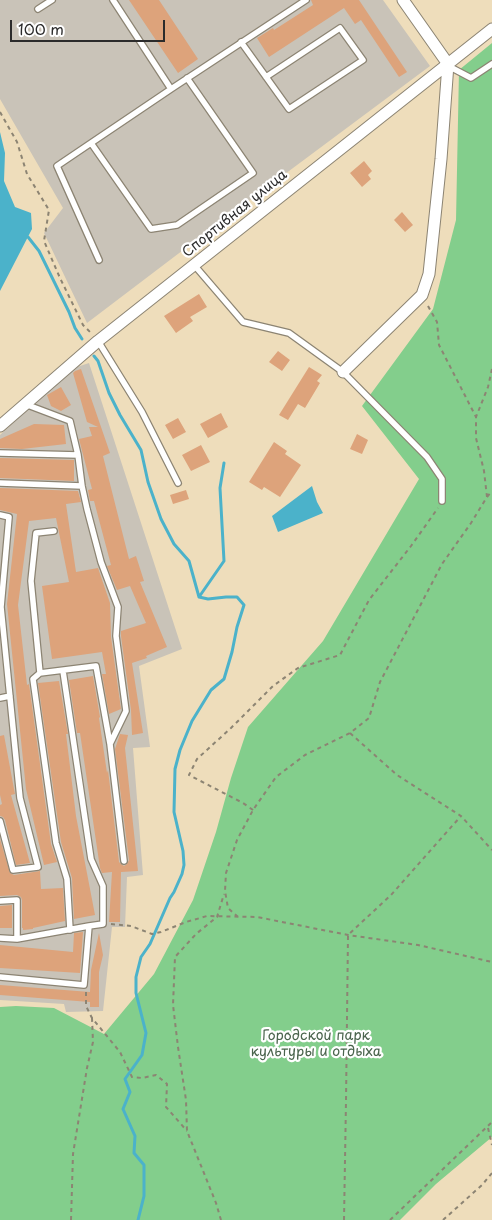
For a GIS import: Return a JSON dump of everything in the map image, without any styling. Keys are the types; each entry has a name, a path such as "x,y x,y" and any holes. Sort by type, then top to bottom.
{"street":[{"path":"343,372 422,295 429,274 441,159 448,64 403,0"},
{"name":"Спортивная улица","path":"0,426 98,341 492,29"}],"lane":[{"path":"38,9 52,0"},
{"path":"113,0 171,89"},
{"path":"100,260 57,166 306,0"},
{"path":"241,42 289,109 363,60 340,28 266,76"},
{"path":"448,64 471,78 492,64"},
{"path":"91,143 151,229 177,225 253,173 187,78"},
{"path":"195,266 243,322 289,333 343,372 426,457 442,479 442,501"},
{"path":"98,341 142,412 178,483"},
{"path":"25,404 70,421 78,455 82,486 102,562 118,607 116,636 126,712 110,744"},
{"path":"0,453 78,455"},
{"path":"0,483 82,486"},
{"path":"0,515 9,517 1,607 20,798 38,867 12,870 0,820"},
{"path":"40,673 31,581 36,533 54,531"},
{"path":"70,930 67,879 56,844 34,679 40,673 96,666 110,744 124,861"},
{"path":"0,938 17,939 103,924 102,886 91,859 63,671"},
{"path":"0,698 10,696"},
{"path":"0,901 17,900 17,939"},
{"path":"0,977 84,985 89,926"}],"path":[{"path":"0,112 17,142 27,174 49,210 44,241 83,325 98,341"},
{"path":"422,295 436,322 439,345 476,417"},
{"path":"487,497 484,471 476,438 476,417 488,387 492,369"},
{"path":"488,387 492,381"},
{"path":"238,917 228,908 225,891 226,873 237,840 253,810 276,777 305,755 350,733 368,718 380,682 438,571 492,491"},
{"path":"253,810 189,775 197,759 273,686 298,668 340,655 370,600 442,501"},
{"path":"350,733 397,774 461,816 492,850"},
{"path":"344,1220 348,935 391,895 461,816"},
{"path":"221,1220 187,1130 186,1100 173,1005 175,957 196,934 217,917 225,891"},
{"path":"103,924 130,926 152,934 206,916 257,917 348,935 418,945 492,962"},
{"path":"84,985 86,989 86,1006 92,1018 120,1052 132,1077 142,1078 156,1075 167,1084 166,1107 187,1130"},
{"path":"70,1220 72,1154 93,1042 92,1018"},
{"path":"390,1220 492,1122"},
{"path":"487,1127 492,1145"},
{"path":"444,1220 482,1185 492,1173"}],"shaded area":[{"path":"0,0 383,0 430,66 87,323 44,233 63,208 0,99"},
{"path":"89,363 182,649 139,666 150,747 133,748 143,875 127,877 125,927 112,927 103,1011 66,1012 64,1004 0,1000 0,435 71,369"}],"green space":[{"name":"Городской парк культуры и отдыха","path":"492,43 492,1137 436,1184 400,1220 0,1220 0,1007 54,1008 104,1034 154,974 193,900 248,727 323,641 419,479 362,406 433,309 456,220 459,70"}],"water":[{"path":"0,132 5,153 4,181 15,207 31,213 32,229 0,291"},
{"path":"312,486 323,513 278,532 272,516"}],"building":[{"path":"129,0 159,0 198,59 178,73"},
{"path":"311,0 359,0 407,72 399,77 361,20 355,24 344,8 269,57 257,38 273,28 274,30 313,5"},
{"path":"364,161 372,171 368,175 371,179 362,187 350,173"},
{"path":"402,212 413,225 405,232 394,220"},
{"path":"199,294 207,307 190,317 193,321 176,333 164,316"},
{"path":"278,351 290,360 282,371 269,362"},
{"path":"309,367 322,375 317,381 320,383 305,408 298,404 288,420 279,415"},
{"path":"81,369 110,453 103,456 129,559 136,556 144,581 140,582 167,647 146,656 147,658 132,663 143,733 132,735 131,710 121,631 146,623 130,586 117,590 107,566 111,565 94,501 90,501 88,490 92,489 79,439 92,436 89,427 98,427 87,422 73,373"},
{"path":"61,387 71,405 61,411 51,406 47,395"},
{"path":"221,413 228,427 208,438 200,424"},
{"path":"178,418 186,432 173,439 165,425"},
{"path":"34,424 64,425 66,444 22,449 0,448 0,439"},
{"path":"357,434 368,440 362,454 350,449"},
{"path":"274,442 287,451 285,454 301,465 280,497 264,487 262,490 249,482"},
{"path":"201,445 210,462 191,471 182,455"},
{"path":"0,458 74,460 74,481 0,478"},
{"path":"0,488 78,491 81,502 66,504 76,572 98,568 110,603 111,637 121,709 109,714 102,674 106,674 102,652 52,659 42,586 69,582 56,518 29,521 18,605 27,685 29,684 51,844 57,862 44,865 26,789 7,604 17,514 0,510"},
{"path":"186,490 189,499 173,504 170,495"},
{"path":"93,676 107,773 108,770 119,862 124,866 129,860 115,749 120,734 128,735 125,748 138,871 121,872 120,922 109,922 112,872 102,873 100,868 80,733 77,733 69,680"},
{"path":"59,681 68,734 66,734 76,816 95,915 74,919 72,878 61,842 38,683"},
{"path":"4,735 15,794 11,795 30,863 16,865 5,820 0,816 0,805 2,804 0,795 0,736"},
{"path":"0,839 10,873 14,875 40,871 41,889 63,888 65,921 23,930 21,897 17,895 0,896"},
{"path":"12,905 12,928 0,928 0,906"},
{"path":"83,932 80,973 0,968 0,945 73,952 74,933"},
{"path":"99,933 103,955 99,972 99,1007 90,1007 90,1002 0,995 0,985 90,992 91,970"}],"waterway":[{"path":"28,237 39,251 82,339"},
{"path":"94,356 98,361 109,393 141,450 148,482 161,519 174,544 189,561 199,597 208,599 237,597 244,605 224,679 211,690 192,721 180,750 175,769 174,812 183,851 184,865 182,874 150,944 141,957 136,977 136,993 146,1033 142,1055 125,1079 130,1092 123,1109 135,1136 134,1153 144,1165 144,1196 138,1220"},
{"path":"199,597 224,561 220,488 224,463"}]}
